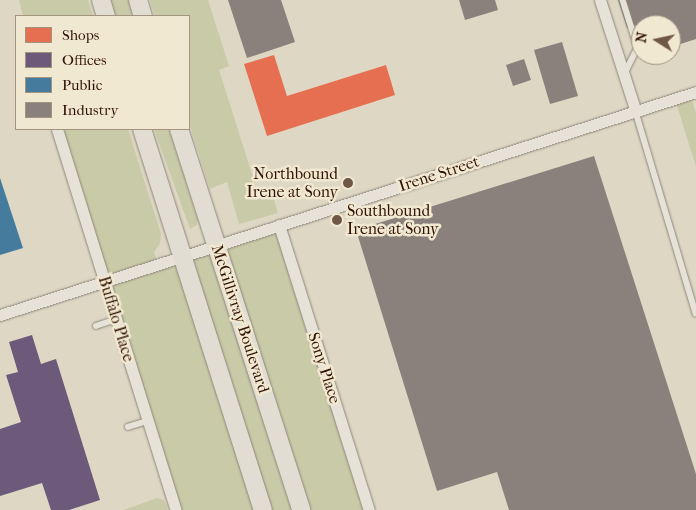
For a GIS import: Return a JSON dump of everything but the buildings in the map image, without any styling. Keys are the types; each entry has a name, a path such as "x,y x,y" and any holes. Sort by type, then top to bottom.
{"main road":[{"path":"101,0 106,15"},
{"path":"138,0 143,15"},
{"path":"142,130 263,510"},
{"name":"McGillivray Boulevard","path":"179,130 301,510"}],"street":[{"path":"600,0 636,112"},
{"name":"Irene Street","path":"0,315 696,92"},
{"name":"Buffalo Place","path":"57,130 176,510"},
{"name":"Sony Place","path":"279,225 369,510"}],"lane":[{"path":"623,0 638,48 624,74"},
{"path":"636,112 696,313"},
{"path":"96,326 116,319"},
{"path":"128,427 148,421"}],"green space":[{"path":"19,0 88,0 93,15 23,15"},
{"path":"110,0 128,0 133,15 115,15"},
{"path":"150,0 208,0 229,66 219,70 258,193 271,189 278,213 239,224 227,182 210,189 190,125 190,15 155,15"},
{"path":"690,94 696,113 696,167 675,99"},
{"path":"57,130 128,130 161,234 160,243 154,252 158,265 279,225 369,510 176,510"},
{"path":"154,130 169,130 198,219 197,225 190,229"},
{"path":"157,498 164,500 168,510 124,510"}],"place":[{"name":"Northbound Irene at Sony","path":"348,183"},
{"name":"Southbound Irene at Sony","path":"337,220"}]}
